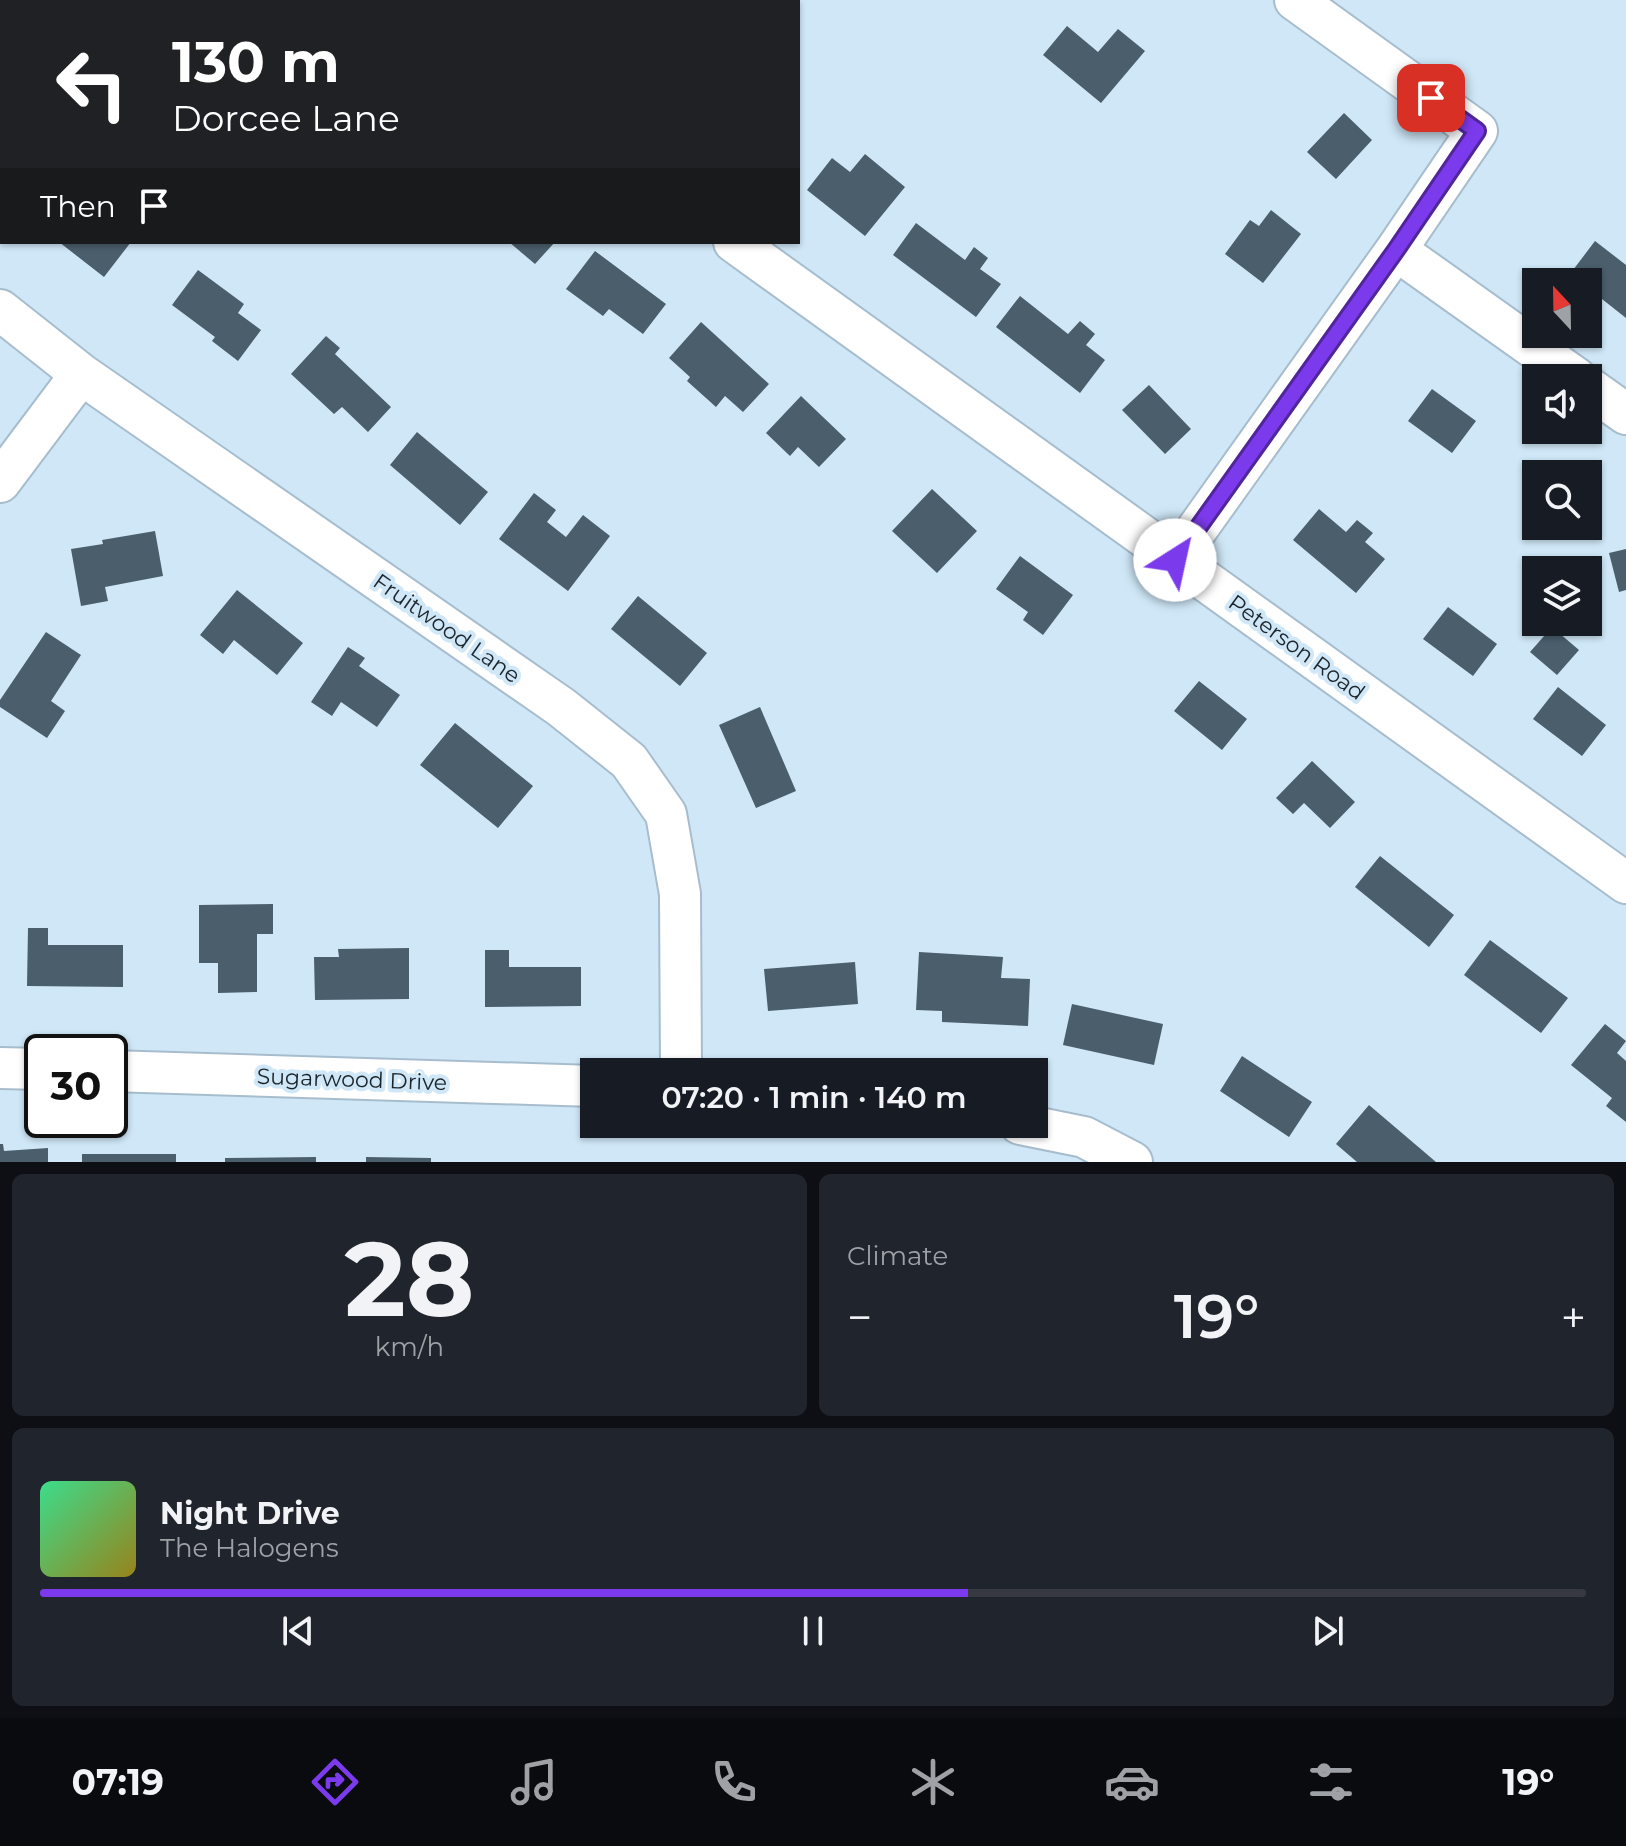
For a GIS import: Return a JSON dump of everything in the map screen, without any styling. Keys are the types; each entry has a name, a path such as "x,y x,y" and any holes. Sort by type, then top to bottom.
{"street":[{"path":"1175,560 1477,131 1295,0"},
{"name":"Peterson Road","path":"737,244 1626,883"},
{"path":"1396,250 1556,364"},
{"name":"Fruitwood Lane","path":"0,310 81,374 548,698 629,761 666,814 680,894 681,1058"},
{"path":"0,482 81,374"},
{"path":"1602,397 1626,414"},
{"path":"0,1068 24,1069"},
{"name":"Sugarwood Drive","path":"128,1072 580,1086"},
{"path":"1048,1130 1084,1137 1132,1162"}],"building":[{"path":"1067,26 1098,52 1118,29 1145,51 1101,103 1043,55"},
{"path":"1344,113 1372,140 1336,179 1307,152"},
{"path":"865,154 905,187 865,236 807,190 832,158 850,172"},
{"path":"1271,210 1301,234 1263,283 1225,254 1250,220 1259,226"},
{"path":"916,223 965,260 974,247 988,258 980,269 1001,284 976,317 893,255"},
{"path":"1595,241 1626,265 1626,318 1602,299 1602,268 1575,268"},
{"path":"62,244 129,244 104,277"},
{"path":"511,244 553,244 535,264"},
{"path":"595,251 666,304 643,334 609,309 603,316 566,289"},
{"path":"198,270 244,304 238,313 261,330 238,361 212,341 215,337 172,305"},
{"path":"1020,296 1068,334 1080,321 1095,334 1086,345 1105,360 1080,393 996,327"},
{"path":"701,322 769,384 743,412 725,396 716,407 687,381 690,377 669,358"},
{"path":"326,336 340,348 335,354 391,407 368,432 342,407 334,414 291,374"},
{"path":"1149,385 1191,429 1165,454 1122,410"},
{"path":"1432,389 1476,421 1452,453 1408,421"},
{"path":"801,396 846,439 819,467 798,447 790,456 766,433"},
{"path":"417,432 488,492 460,525 390,465"},
{"path":"932,489 977,531 937,573 892,531"},
{"path":"534,493 556,510 547,522 566,537 583,515 610,536 568,591 499,539"},
{"path":"1319,509 1346,532 1357,520 1373,533 1365,542 1385,559 1356,593 1293,540"},
{"path":"155,531 163,576 105,587 108,601 81,606 71,549"},
{"path":"1626,549 1626,590 1619,592 1609,553"},
{"path":"1020,556 1073,595 1043,635 1023,620 1028,612 996,589"},
{"path":"237,590 303,643 277,675 234,640 223,654 200,635"},
{"path":"638,596 707,653 680,686 611,629"},
{"path":"1448,607 1497,644 1473,676 1423,639"},
{"path":"46,632 81,655 51,701 65,711 47,738 0,707 0,700"},
{"path":"1544,636 1563,636 1579,650 1557,675 1530,652"},
{"path":"348,647 365,658 359,666 400,695 377,727 341,702 332,716 311,702"},
{"path":"1199,681 1247,719 1222,750 1174,711"},
{"path":"1558,687 1606,725 1582,756 1533,719"},
{"path":"760,707 796,791 756,808 719,725"},
{"path":"455,723 533,786 498,828 420,765"},
{"path":"1312,761 1355,802 1330,828 1304,803 1293,814 1276,798"},
{"path":"1380,856 1454,915 1429,947 1355,887"},
{"path":"273,904 273,934 257,934 257,992 218,993 218,963 199,963 199,905"},
{"path":"28,928 48,928 48,945 123,945 123,987 27,986"},
{"path":"1490,940 1568,998 1541,1033 1464,975"},
{"path":"409,948 409,999 315,1000 314,957 339,957 338,949"},
{"path":"485,950 509,950 509,967 581,967 581,1006 485,1007"},
{"path":"919,952 1003,957 1001,978 1030,979 1028,1026 942,1022 942,1011 916,1010"},
{"path":"855,962 858,1004 768,1011 764,969"},
{"path":"1072,1004 1163,1024 1154,1065 1063,1045"},
{"path":"1605,1024 1626,1041 1617,1053 1626,1061 1626,1122 1606,1106 1612,1098 1571,1065"},
{"path":"1242,1056 1312,1102 1289,1137 1220,1091"},
{"path":"1369,1105 1436,1162 1357,1162 1336,1144"},
{"path":"0,1144 3,1144 4,1151 48,1148 48,1162 0,1162"},
{"path":"82,1154 176,1154 176,1162 82,1162"},
{"path":"316,1157 316,1162 225,1162 225,1158"},
{"path":"366,1157 431,1158 431,1162 366,1162"}],"route":[{"path":"1175,560 1477,131 1431,98"}]}
